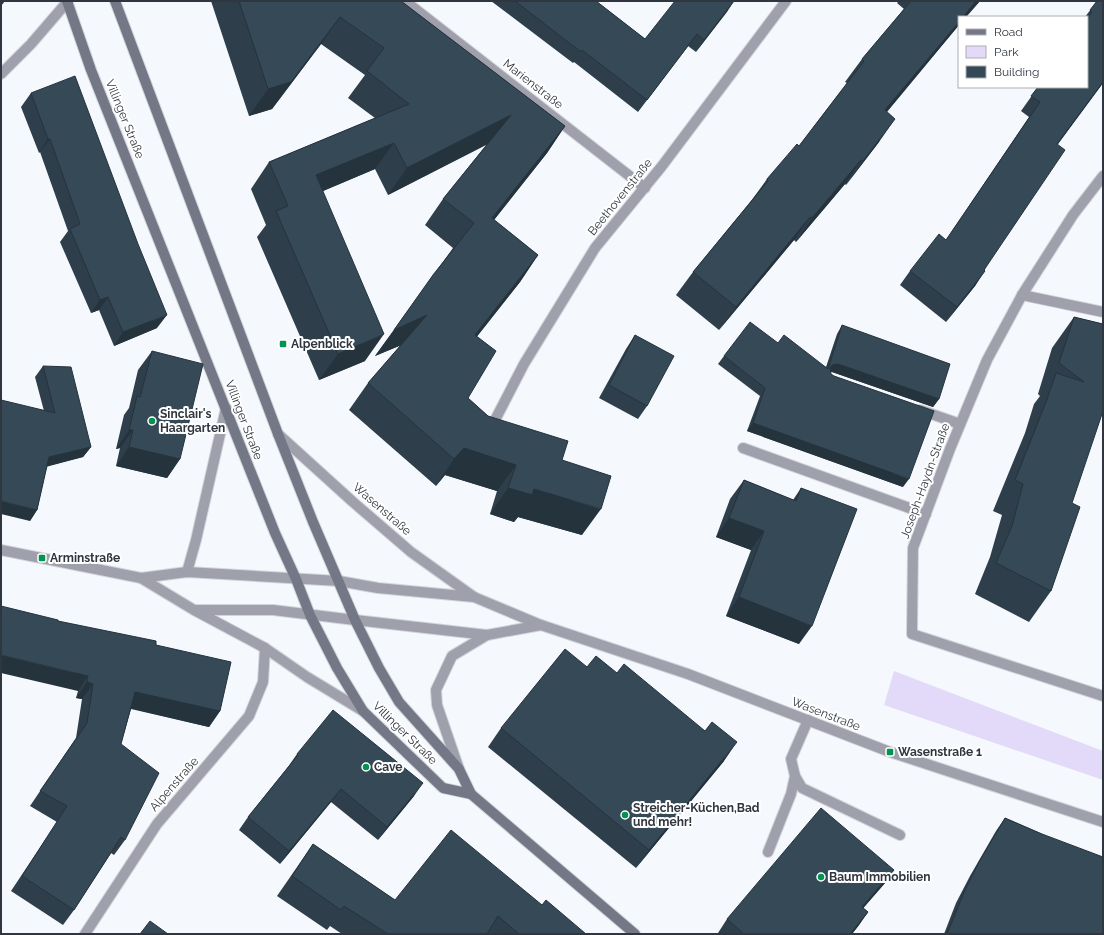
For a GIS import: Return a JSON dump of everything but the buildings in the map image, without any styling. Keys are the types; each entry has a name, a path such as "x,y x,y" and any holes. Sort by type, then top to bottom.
{"main road":[{"name":"Villinger Straße","path":"67,1 91,70 275,533 296,579 310,615 337,668 363,711 443,788 471,794"},
{"name":"Villinger Straße","path":"115,1 278,434 313,522 355,620 379,668 399,702 459,769 471,794 635,934"}],"street":[{"path":"1,74 31,44 67,1"},
{"name":"Marienstraße","path":"405,1 645,188"},
{"name":"Beethovenstraße","path":"494,422 524,364 596,248 645,188 786,1"},
{"name":"Joseph-Haydn-Straße","path":"1103,176 1073,215 1022,295 987,360 960,424 914,548 912,634 1103,696"},
{"path":"1022,295 1103,312"},
{"path":"909,406 960,424"},
{"path":"187,572 196,540 226,408"},
{"name":"Wasenstraße","path":"278,434 411,552 474,597 541,625 688,674 890,752 1103,822"},
{"path":"743,448 926,514"},
{"path":"1,550 141,578 187,572 339,581"},
{"path":"141,578 194,610 265,648 307,677 363,711"},
{"name":"Wasenstraße","path":"339,581 378,588 474,597"},
{"path":"194,610 273,610 355,620"},
{"name":"Wasenstraße","path":"355,620 487,635 541,625"},
{"name":"Wasenstraße","path":"459,769 437,705 436,690 452,656 487,635"},
{"name":"Alpenstraße","path":"85,934 157,824 250,716 263,682 265,648"},
{"path":"808,720 790,759 795,776 802,788 900,835"},
{"path":"768,852 791,794 795,776"}],"green space":[{"path":"894,671 1103,751 1103,780 884,705"}],"place":[{"name":"Alpenblick","path":"283,344"},
{"name":"Sinclair's Haargarten","path":"152,421"},
{"name":"Arminstraße","path":"42,558"},
{"name":"Wasenstraße 1","path":"890,752"},
{"name":"Cave","path":"366,767"},
{"name":"Streicher-Küchen,Bad und mehr!","path":"625,815"},
{"name":"Baum Immobilien","path":"821,877"}]}
